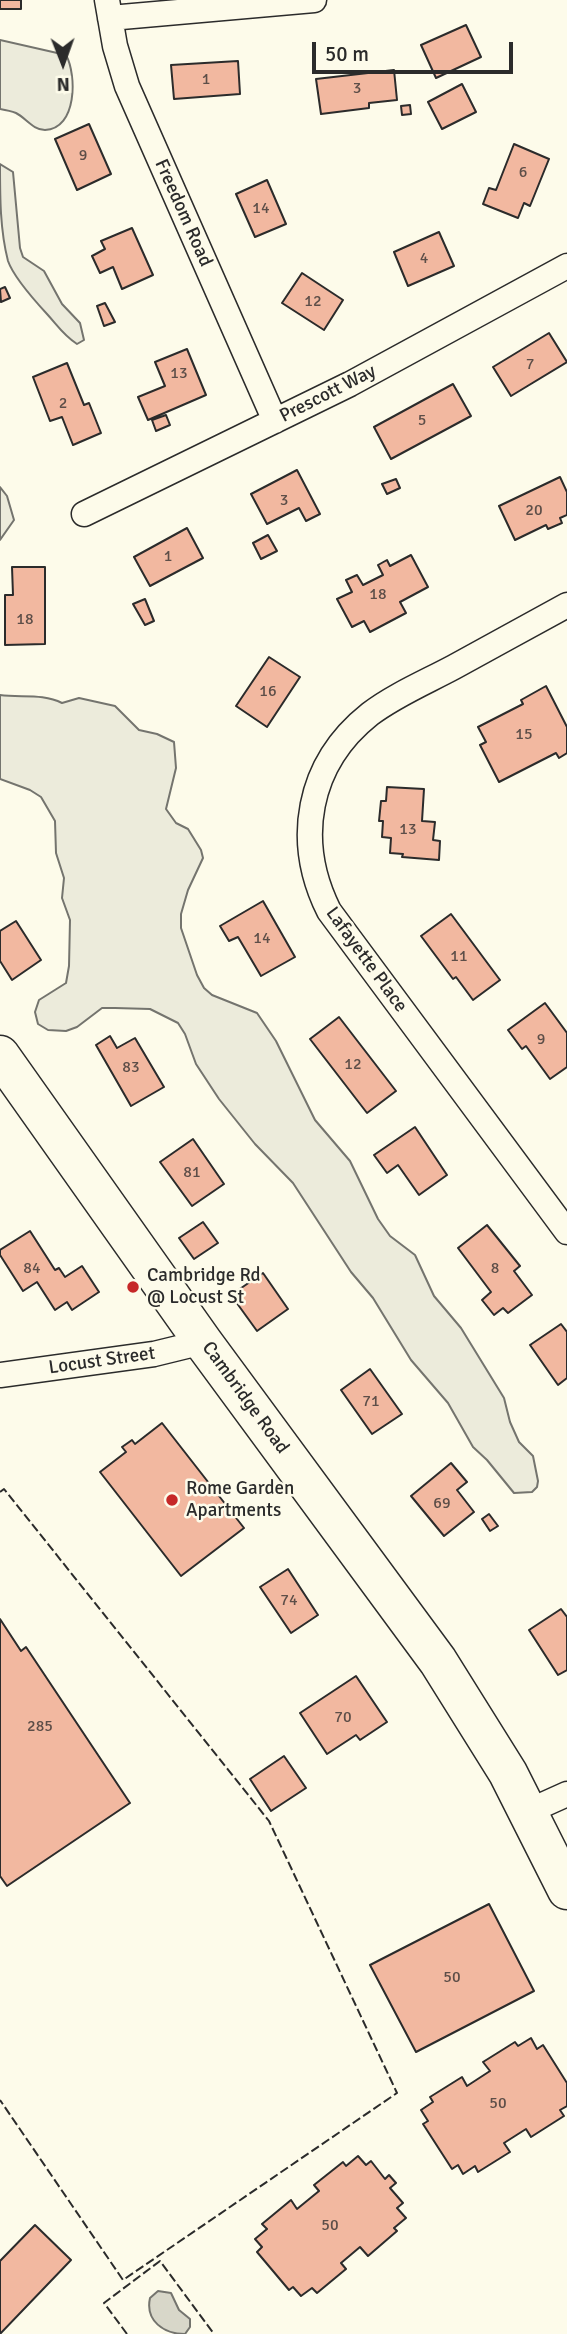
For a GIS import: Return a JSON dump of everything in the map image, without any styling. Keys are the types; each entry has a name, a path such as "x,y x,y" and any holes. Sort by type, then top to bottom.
{"highway":[{"name":"Cambridge Road","path":"0,1055 203,1342 438,1661 491,1745 567,1890"}],"street":[{"path":"108,9 314,0"},
{"name":"Freedom Road","path":"108,9 127,86 275,421"},
{"name":"Prescott Way","path":"84,514 350,384 567,266"},
{"name":"Lafayette Place","path":"567,605 389,702 358,724 334,752 318,785 309,840 315,877 329,911 567,1231"},
{"name":"Locust Street","path":"0,1375 148,1355 203,1342"},
{"path":"527,1812 567,1794"}],"shaded area":[{"path":"0,40 66,55 72,75 72,100 69,111 56,127 41,129 16,113 0,109"},
{"path":"0,164 13,172 23,257 44,271 62,304 80,323 84,340 77,344 64,334 31,296 8,261 0,201"},
{"path":"0,487 7,496 14,520 0,540"},
{"path":"0,695 39,697 62,703 79,698 115,706 139,730 174,742 176,768 166,809 176,823 188,829 203,858 188,890 181,914 181,928 197,975 204,988 212,995 257,1013 276,1041 315,1120 350,1161 378,1219 390,1236 415,1255 434,1296 461,1328 504,1398 519,1442 533,1456 538,1481 532,1492 514,1493 473,1447 448,1403 411,1360 373,1298 351,1272 293,1183 255,1144 219,1099 196,1064 178,1023 150,1009 102,1008 77,1027 66,1031 48,1030 38,1024 35,1012 39,1000 66,983 70,920 62,898 64,878 56,853 55,821 41,797 0,779"},
{"path":"158,2291 171,2293 179,2310 190,2319 190,2327 185,2334 163,2329 153,2319 149,2306 150,2298"}],"building":[{"path":"0,0 21,0 21,9 0,9"},
{"path":"466,25 481,57 436,78 421,45"},
{"path":"238,61 240,94 174,99 171,65"},
{"path":"394,70 397,100 369,103 369,108 321,114 316,79"},
{"path":"462,84 476,112 442,129 428,102"},
{"path":"410,105 411,114 402,115 401,106"},
{"path":"89,124 111,174 77,190 55,139"},
{"path":"514,144 549,159 530,206 524,203 518,218 483,204 489,188 496,190"},
{"path":"267,180 286,224 255,237 236,194"},
{"path":"132,228 153,275 122,289 113,267 100,273 92,256 105,249 101,241"},
{"path":"439,232 454,266 408,286 394,252"},
{"path":"302,273 343,300 324,330 282,303"},
{"path":"5,287 10,298 1,302 0,289"},
{"path":"105,303 115,322 104,326 97,306"},
{"path":"549,333 567,362 511,396 493,367"},
{"path":"187,349 206,395 148,420 138,397 165,386 155,362"},
{"path":"67,363 84,405 89,403 101,433 73,445 62,417 50,421 33,377"},
{"path":"453,384 471,416 391,459 374,427"},
{"path":"166,415 170,425 156,431 152,420"},
{"path":"297,470 320,514 306,521 299,508 267,524 251,494"},
{"path":"560,477 567,492 567,515 560,518 562,523 548,529 546,525 515,540 499,506"},
{"path":"396,479 400,488 387,494 382,484"},
{"path":"187,528 203,558 150,586 134,557"},
{"path":"268,535 277,551 261,559 253,543"},
{"path":"411,555 428,587 400,602 406,613 370,632 364,621 352,627 337,599 352,592 346,580 357,575 363,585 383,575 378,565 387,560 390,566"},
{"path":"12,567 45,567 45,644 5,645 5,595 13,595"},
{"path":"145,599 154,621 145,625 133,604"},
{"path":"269,657 300,677 267,727 236,706"},
{"path":"546,686 567,727 567,753 559,758 556,753 499,782 480,745 486,742 478,727 523,704 521,700"},
{"path":"387,787 424,789 422,821 435,822 433,840 440,841 439,860 402,857 403,854 390,853 391,838 382,837 383,821 379,821 381,801 386,801"},
{"path":"263,901 295,957 261,976 238,937 229,941 220,926"},
{"path":"451,914 500,980 473,1000 456,977 453,979 421,936"},
{"path":"16,921 41,960 12,980 0,961 0,931"},
{"path":"545,1003 567,1033 567,1067 550,1079 526,1046 522,1049 508,1030"},
{"path":"339,1017 396,1091 367,1113 310,1039"},
{"path":"110,1036 117,1048 135,1038 164,1087 131,1106 96,1045"},
{"path":"415,1127 447,1175 419,1195 398,1165 387,1173 374,1155"},
{"path":"193,1139 224,1184 192,1206 160,1162"},
{"path":"203,1222 218,1243 194,1259 179,1238"},
{"path":"487,1225 520,1266 514,1271 532,1295 508,1313 503,1308 494,1315 482,1300 491,1292 458,1248"},
{"path":"30,1231 55,1270 59,1268 65,1277 82,1266 99,1292 72,1310 67,1302 55,1310 37,1282 23,1291 0,1255 0,1250"},
{"path":"263,1273 288,1309 257,1331 231,1295"},
{"path":"561,1324 567,1332 567,1378 558,1385 530,1345"},
{"path":"370,1369 402,1414 372,1434 341,1390"},
{"name":"Rome Garden Apartments","path":"162,1423 244,1528 181,1576 100,1472 126,1452 122,1447 132,1440 135,1444"},
{"path":"451,1463 467,1482 457,1490 474,1512 444,1536 411,1496"},
{"path":"489,1514 498,1526 490,1531 482,1519"},
{"path":"288,1569 318,1615 291,1633 260,1587"},
{"path":"561,1609 567,1617 567,1670 558,1675 529,1630"},
{"path":"0,1619 21,1651 26,1647 130,1803 7,1886 0,1876"},
{"path":"356,1676 387,1722 360,1740 356,1735 327,1754 300,1713"},
{"path":"284,1756 306,1788 271,1811 250,1779"},
{"path":"489,1904 534,1991 416,2052 370,1965"},
{"path":"531,2038 537,2049 543,2045 567,2083 567,2106 560,2110 564,2116 531,2137 526,2129 504,2143 510,2152 478,2172 475,2166 463,2174 458,2165 452,2169 423,2124 428,2121 421,2110 433,2102 430,2097 462,2077 467,2086 490,2071 483,2062 515,2042 518,2046"},
{"path":"358,2156 366,2165 371,2161 385,2179 389,2175 396,2183 390,2188 403,2203 397,2208 406,2218 394,2228 397,2231 368,2256 360,2247 341,2263 346,2269 317,2293 312,2288 301,2296 293,2287 289,2290 257,2252 262,2247 255,2239 267,2229 262,2224 291,2200 297,2209 319,2191 314,2185 343,2162 346,2166"},
{"path":"35,2225 71,2260 0,2334 0,2261"}],"fence":[{"path":"0,1492 4,1489 269,1821 397,2093 123,2280 0,2100"},
{"path":"127,2334 104,2303 160,2261 214,2334"}],"place":[{"name":"Cambridge Rd @ Locust St","path":"133,1287"},
{"name":"Rome Garden Apartments","path":"172,1500"}]}
